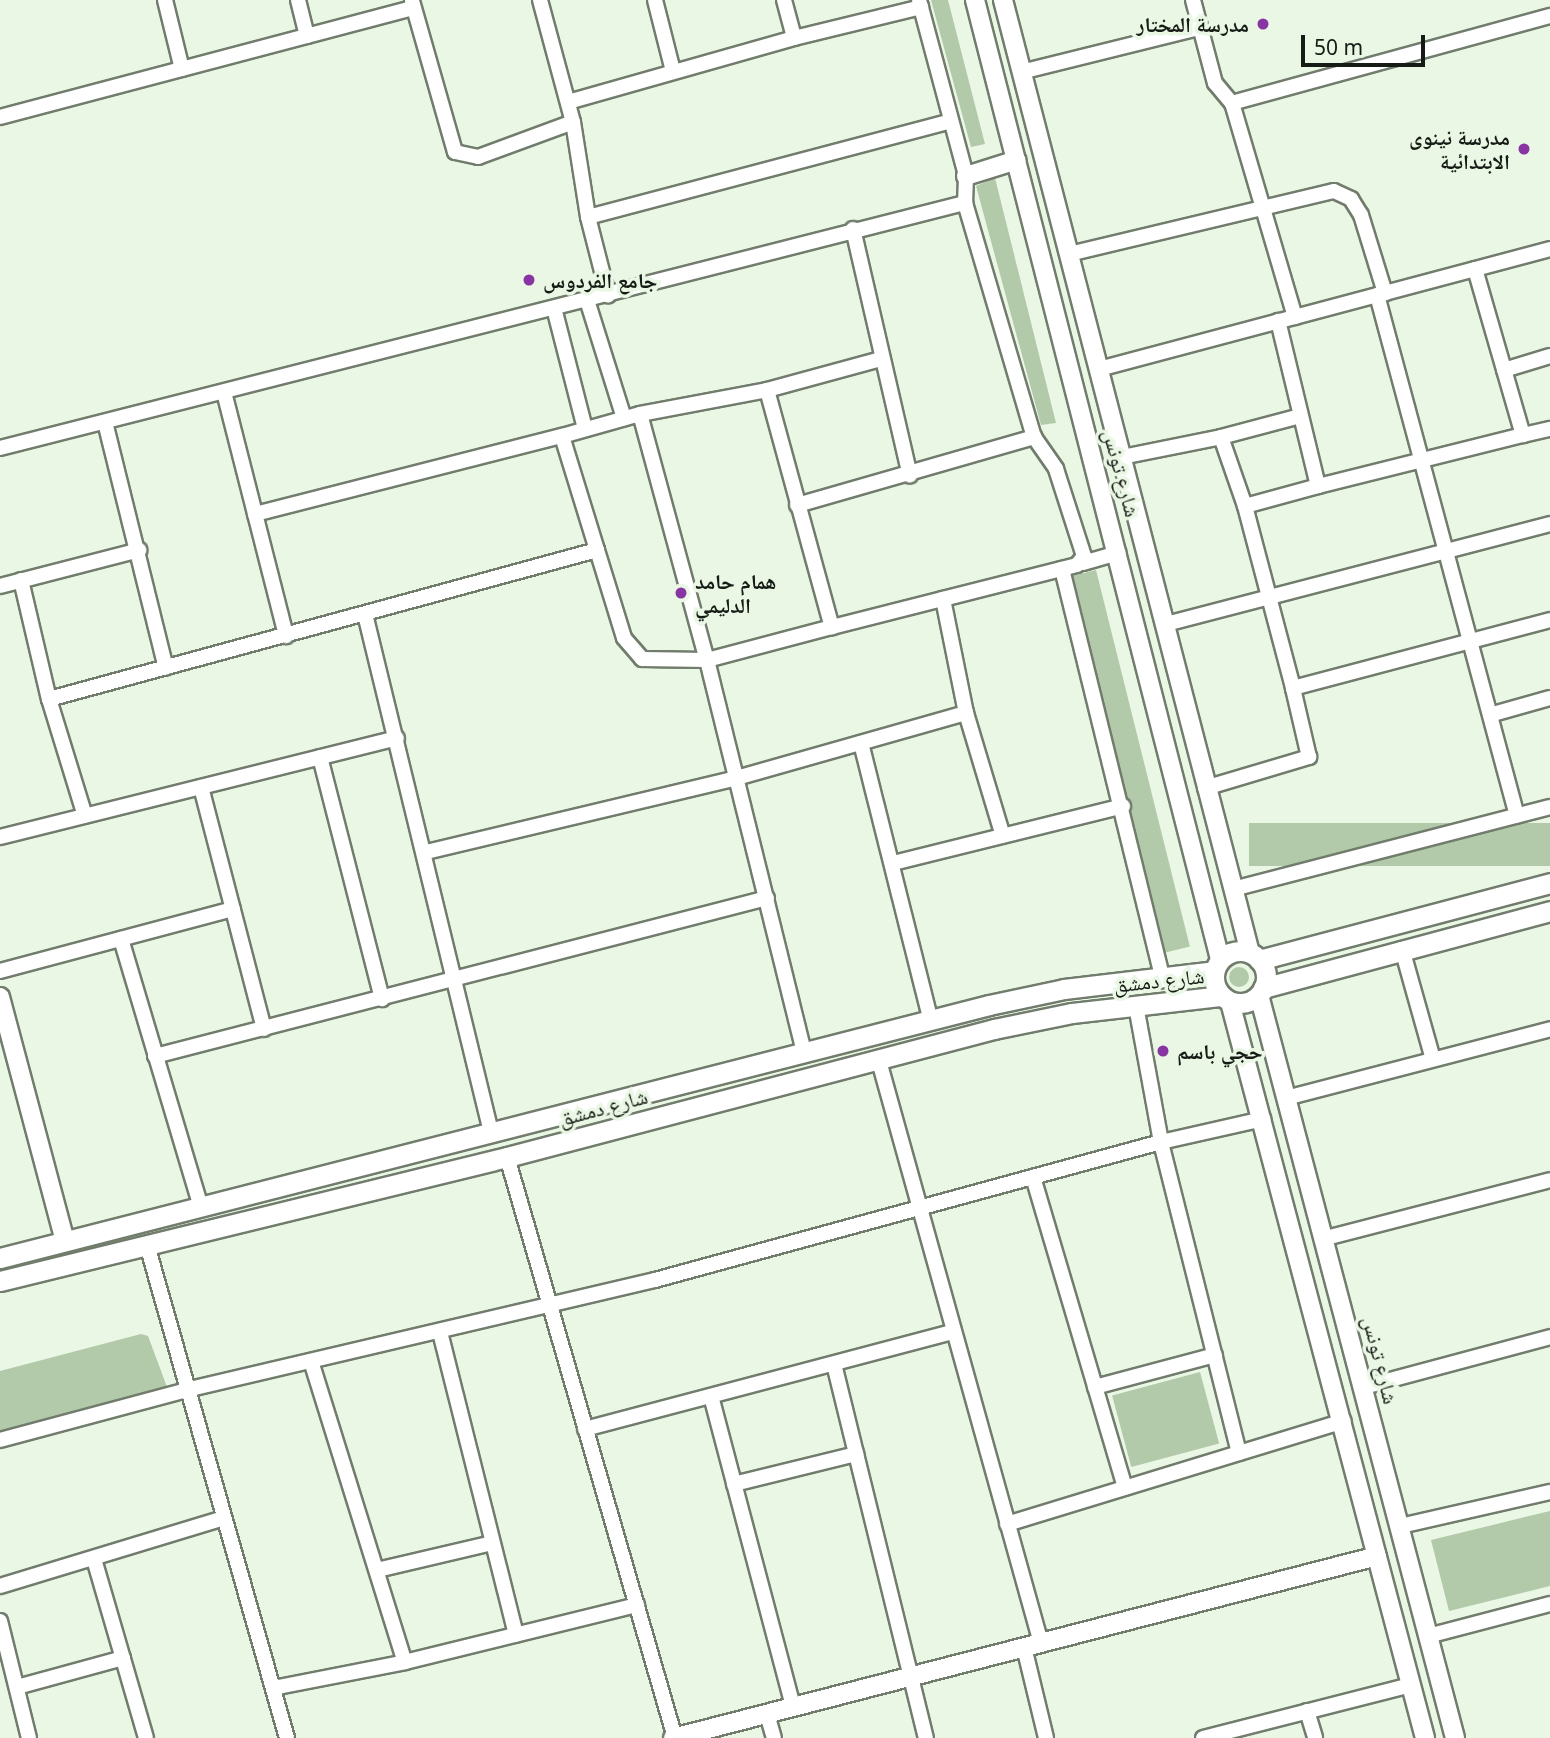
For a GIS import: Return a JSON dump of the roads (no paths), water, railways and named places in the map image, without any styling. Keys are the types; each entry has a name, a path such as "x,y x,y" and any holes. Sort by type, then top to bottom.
{"main road":[{"path":"1550,883 1255,956 1234,951 1217,965 1214,985 1226,999 1245,1002 1261,991 1402,949 1550,911"},
{"path":"1255,956 1265,973 1261,991"},
{"name":"شارع دمشق","path":"0,1258 1039,994 1217,965"},
{"name":"شارع دمشق","path":"0,1281 507,1157 1032,1020 1136,1006 1226,999"}],"street":[{"path":"165,0 182,69"},
{"path":"298,0 307,36"},
{"path":"540,0 573,122 589,217 608,295"},
{"path":"655,0 673,71"},
{"path":"784,0 794,38"},
{"path":"1193,0 1215,83 1232,103 1295,317"},
{"path":"976,4 1003,1"},
{"name":"شارع تونس","path":"1003,1 1166,624 1205,788 1255,956"},
{"path":"0,117 307,36 413,4 455,152 478,156 573,122"},
{"path":"568,102 920,4 966,176 965,203 1034,437 1056,469 1081,539 1083,563"},
{"name":"شارع تونس","path":"976,4 1119,553 1217,965"},
{"path":"1232,103 1550,16"},
{"path":"1021,72 1199,28"},
{"path":"589,217 951,121"},
{"path":"966,176 1017,160"},
{"path":"1069,254 1262,205 1334,191 1351,199 1361,215 1421,459 1471,644 1493,713 1517,816"},
{"path":"0,448 608,295 853,229 965,203"},
{"path":"853,229 910,476"},
{"path":"1099,369 1550,249"},
{"path":"1475,269 1523,435"},
{"path":"587,300 624,418"},
{"path":"554,308 585,429"},
{"path":"1278,321 1318,486"},
{"path":"1504,370 1550,356"},
{"path":"255,514 640,414 767,390 881,359"},
{"path":"767,390 832,627"},
{"path":"223,392 286,636"},
{"path":"640,414 707,660 804,1052"},
{"path":"1122,457 1221,437 1300,416"},
{"path":"105,422 139,550 166,668"},
{"path":"1245,506 1421,459 1550,429"},
{"path":"562,436 632,651 642,659 707,660 1119,553"},
{"path":"797,505 910,476 1034,437"},
{"path":"1205,788 1309,757 1245,506 1221,437"},
{"path":"1166,624 1550,523"},
{"path":"0,586 139,550"},
{"path":"49,699 597,550"},
{"path":"1062,569 1123,806 1162,976"},
{"path":"21,580 49,699 85,816"},
{"path":"943,599 966,713 1003,836"},
{"path":"365,614 426,852 491,1132"},
{"path":"1293,688 1471,644 1550,620"},
{"path":"1493,713 1550,698"},
{"path":"426,852 737,778 966,713"},
{"path":"0,837 397,738"},
{"path":"861,743 931,1021"},
{"path":"320,757 382,999"},
{"path":"201,787 264,1029"},
{"path":"893,863 1123,806"},
{"path":"1233,889 1550,807"},
{"path":"155,1056 456,982 767,898"},
{"path":"0,971 233,909"},
{"path":"121,939 201,1207"},
{"path":"1402,949 1433,1059"},
{"name":"شارع تونس","path":"1261,991 1286,1098 1326,1238 1455,1738"},
{"path":"0,997 65,1242"},
{"path":"1226,999 1263,1119 1344,1421 1424,1738"},
{"path":"1136,1006 1161,1142 1239,1453"},
{"path":"1286,1098 1550,1029"},
{"path":"879,1061 917,1209 1007,1524 1033,1645 1046,1738"},
{"path":"0,1440 190,1389 440,1332 547,1302 655,1280 1161,1142 1263,1119"},
{"path":"507,1157 674,1738 1377,1556"},
{"path":"1033,1177 1125,1488"},
{"path":"1326,1238 1550,1180"},
{"path":"147,1245 287,1738"},
{"path":"440,1332 516,1635"},
{"path":"585,1429 952,1332"},
{"path":"1364,1387 1550,1337"},
{"path":"1095,1387 1214,1355"},
{"path":"311,1361 405,1662"},
{"path":"834,1364 926,1738"},
{"path":"711,1396 793,1707"},
{"path":"1007,1524 1344,1421"},
{"path":"734,1484 856,1454"},
{"path":"1400,1526 1550,1492"},
{"path":"0,1586 224,1518"},
{"path":"377,1570 492,1543"},
{"path":"94,1559 146,1738"},
{"path":"1428,1636 1550,1604"},
{"path":"274,1688 405,1662 636,1605"},
{"path":"0,1620 29,1738"},
{"path":"17,1687 123,1658"},
{"path":"1203,1738 1411,1685"},
{"path":"1417,1709 1445,1701"},
{"path":"1307,1712 1315,1738"},
{"path":"767,1714 774,1738"}],"place":[{"name":"مدرسة المختار","path":"1263,24"},
{"name":"مدرسة نينوى الابتدائية","path":"1524,149"},
{"name":"جامع الفردوس","path":"529,280"},
{"name":"همام حامد الدليمي","path":"681,593"},
{"name":"حجي باسم","path":"1163,1051"}]}
